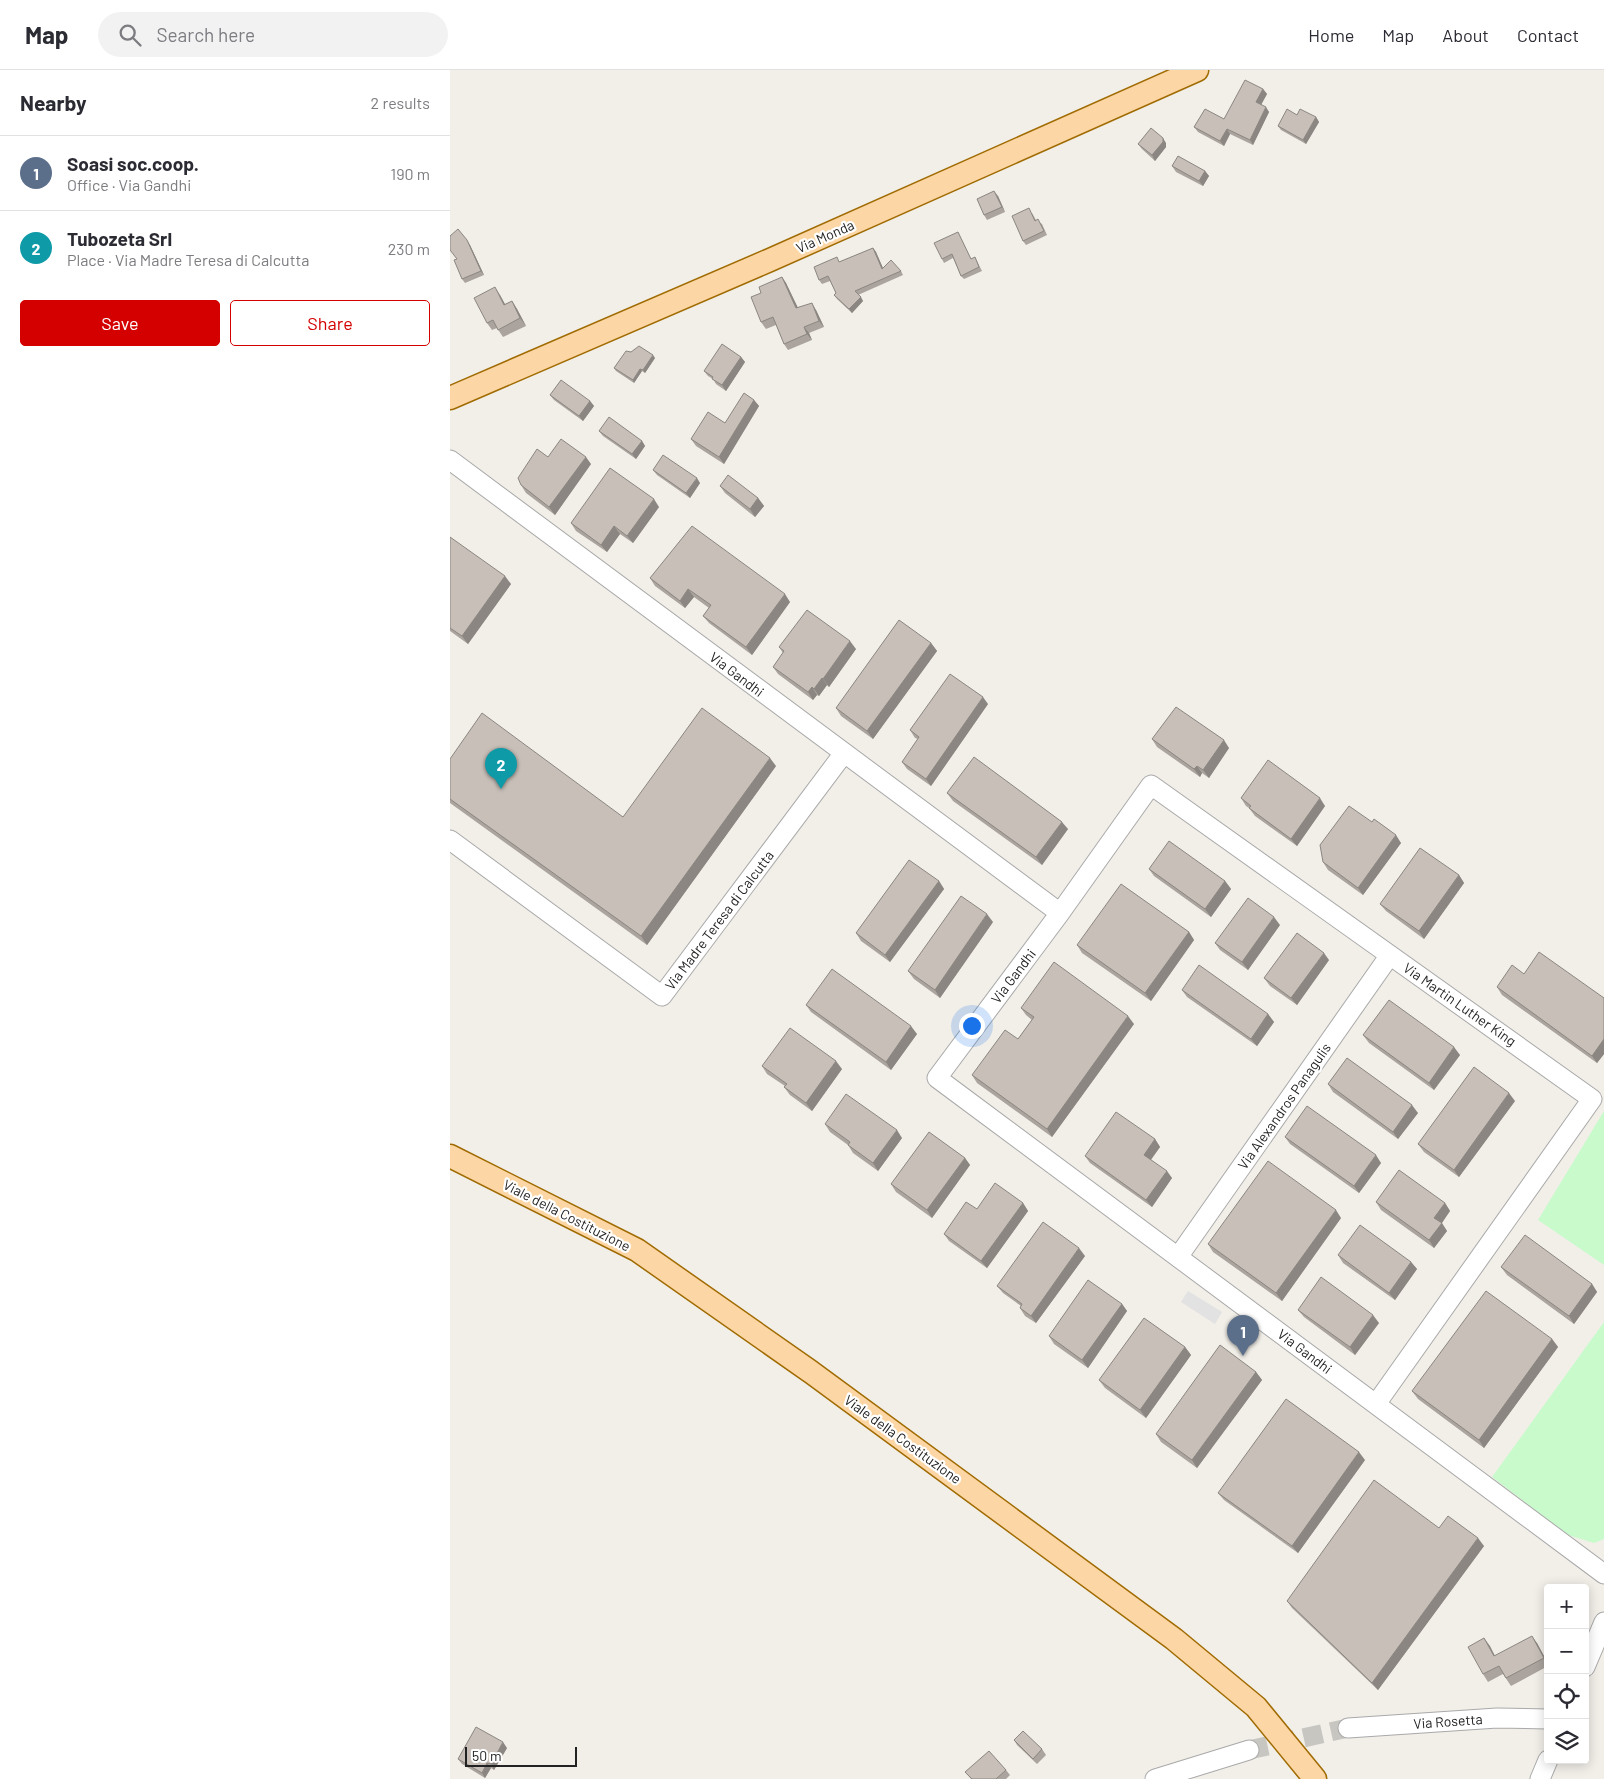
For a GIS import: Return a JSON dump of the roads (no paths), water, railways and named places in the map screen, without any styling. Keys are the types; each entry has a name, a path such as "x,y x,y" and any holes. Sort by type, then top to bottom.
{"main road":[{"name":"Via Monda","path":"450,398 770,260 1198,70"},
{"name":"Viale della Costituzione","path":"450,1156 637,1250 811,1372 1174,1638 1256,1707 1315,1779"}],"street":[{"name":"Via Gandhi","path":"450,460 1060,913 937,1078 1604,1574"},
{"name":"Via Madre Teresa di Calcutta","path":"450,840 662,996 844,753"},
{"name":"Via Martin Luther King","path":"1060,913 1151,784 1592,1099 1376,1404"},
{"name":"Via Alexandros Panagulis","path":"1178,1257 1390,955"},
{"path":"1589,1658 1604,1622"},
{"name":"Via Rosetta","path":"1348,1728 1497,1718 1544,1719"},
{"path":"1155,1779 1249,1750"},
{"path":"1540,1779 1546,1764"}],"tunnel":[{"path":"1249,1750 1348,1728"}],"place":[{"name":"Tubozeta Srl","path":"501,789"},
{"name":"Soasi soc.coop.","path":"1243,1356"}]}
